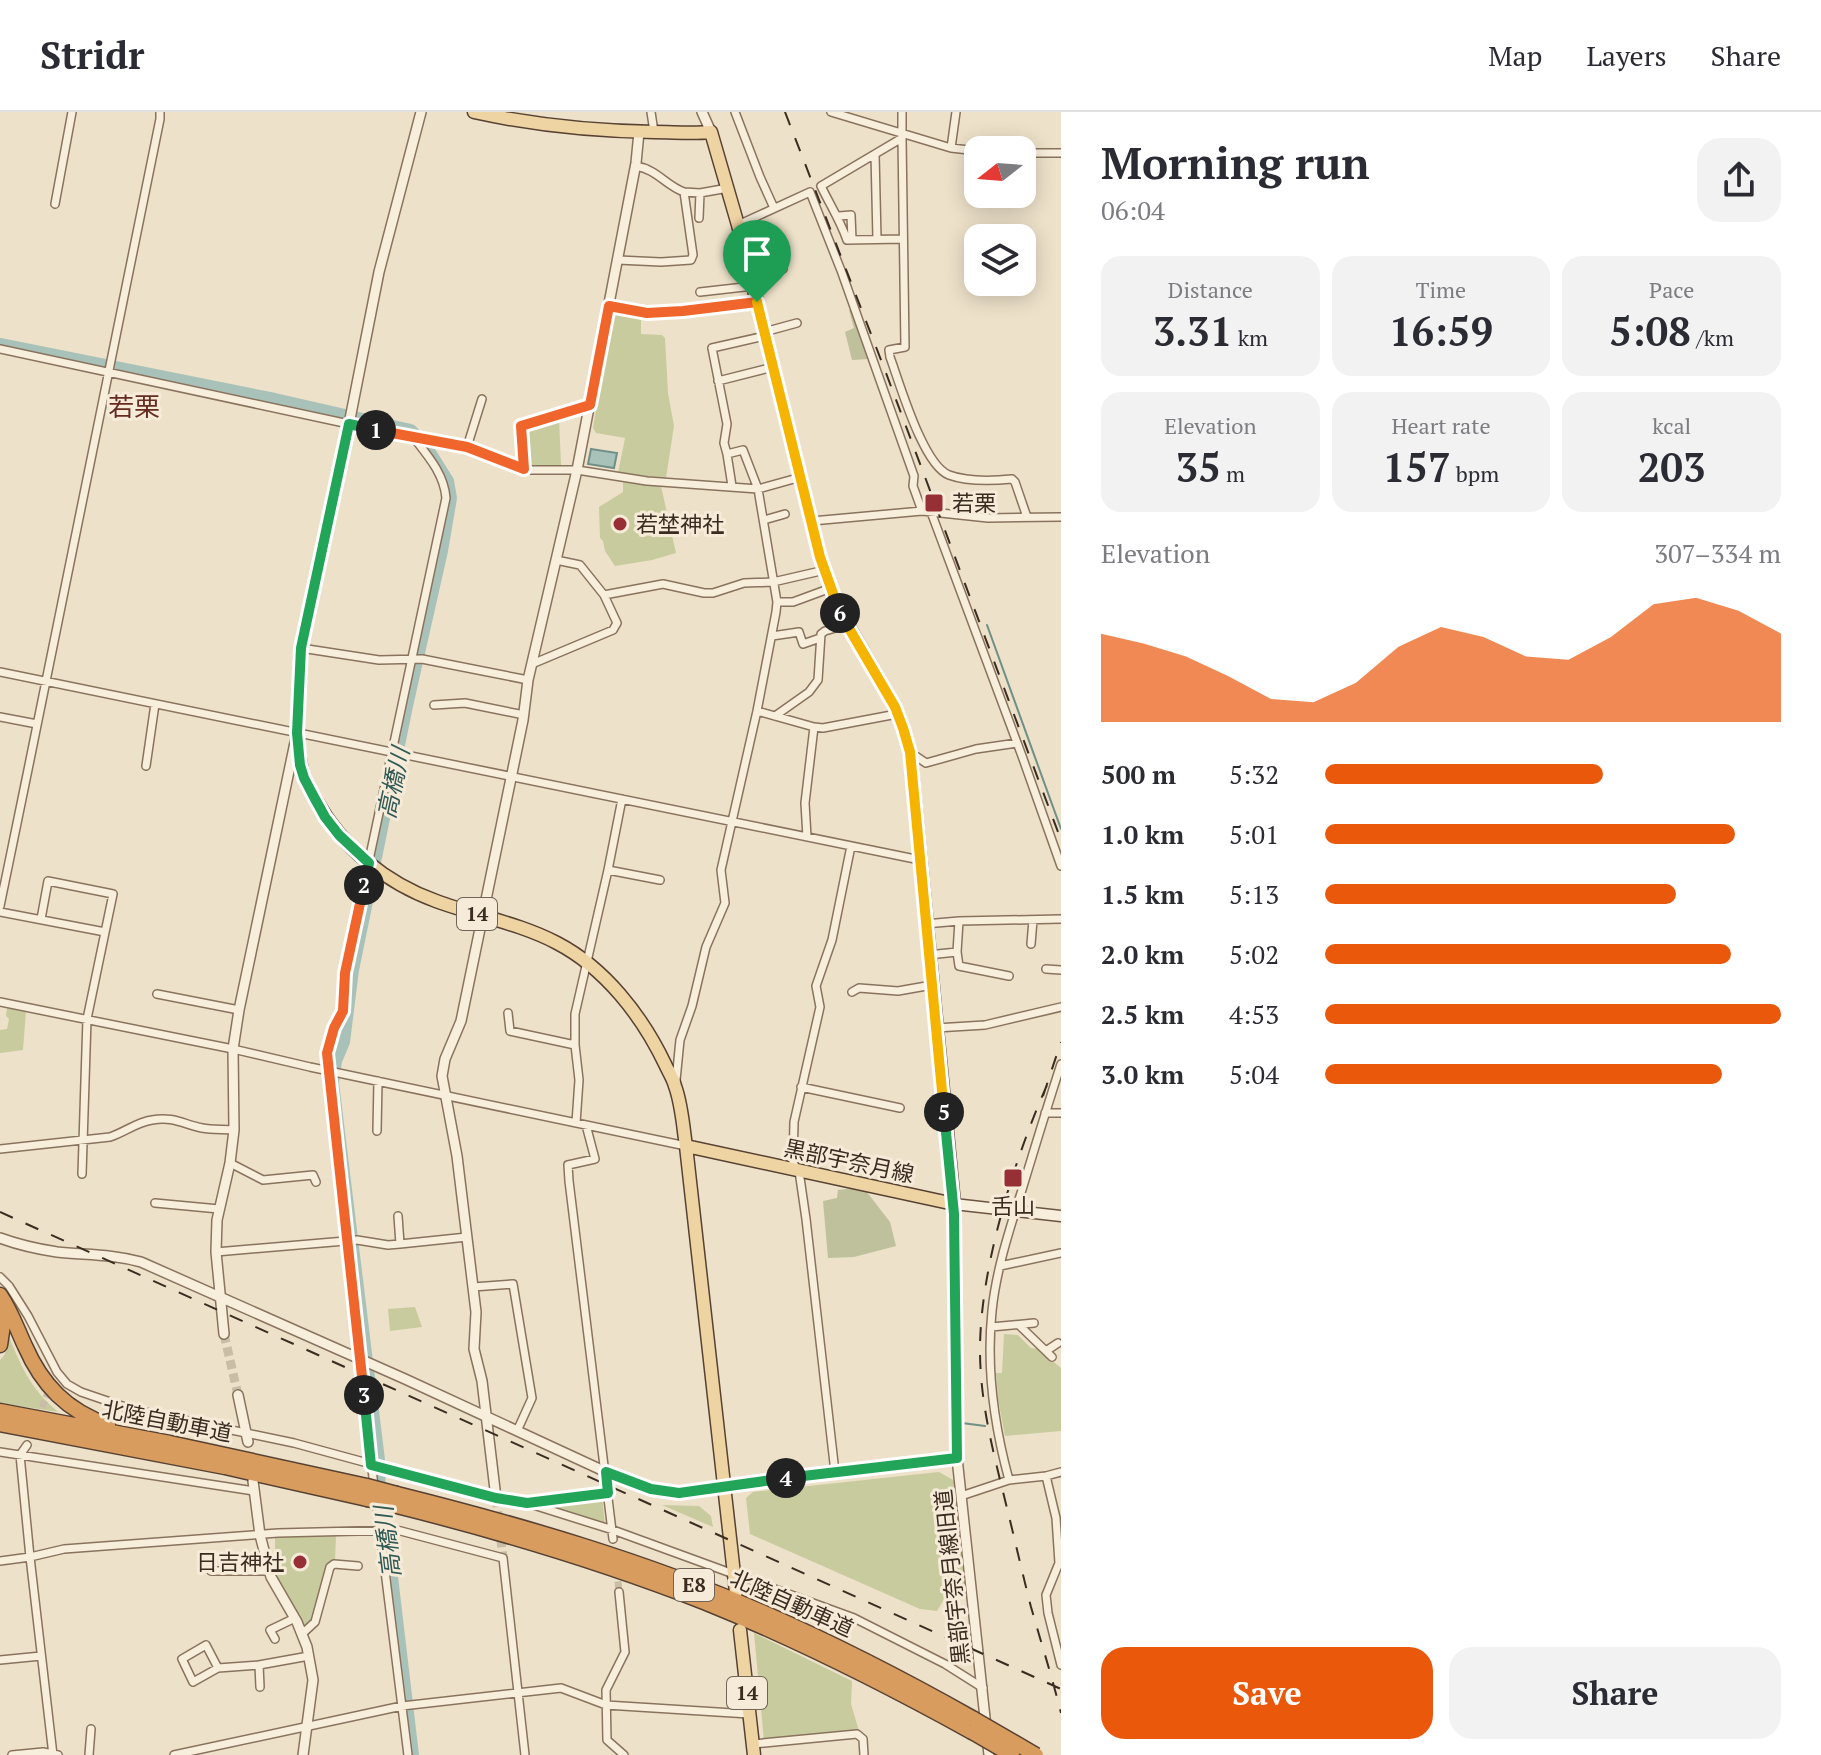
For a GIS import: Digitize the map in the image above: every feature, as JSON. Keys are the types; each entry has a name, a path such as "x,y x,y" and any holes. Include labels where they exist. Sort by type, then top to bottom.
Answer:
{"highway":[{"path":"0,1295 39,1374 54,1394 73,1409 117,1427 277,1465"},
{"path":"0,1315 3,1325 0,1345"},
{"name":"北陸自動車道","path":"0,1411 277,1465 602,1565 706,1603 807,1647 917,1702 1036,1755"},
{"name":"北陸自動車道","path":"0,1424 367,1492"},
{"path":"0,1434 169,1456"},
{"name":"北陸自動車道","path":"973,1725 1012,1755"}],"main road":[{"path":"474,112 639,132 711,132"},
{"name":"黒部宇奈月線","path":"686,1146 954,1204 910,756 897,714 846,625 825,570 738,225 711,132"},
{"name":"14","path":"297,733 304,778 325,817 369,863 409,890 530,931 559,944 587,963 614,988 655,1044 675,1086 686,1146 736,1592"},
{"path":"954,1204 1061,1216"},
{"name":"14","path":"740,1630 754,1750"}],"street":[{"path":"55,204 72,112"},
{"path":"105,932 0,909 4,869 37,724 160,112"},
{"path":"224,1334 216,1252 217,1220 234,1130 233,1049 239,1010 297,733 301,648 379,272 421,112"},
{"path":"651,112 654,132"},
{"path":"702,112 711,132"},
{"path":"735,112 774,208"},
{"path":"831,112 902,136 964,149"},
{"path":"902,112 905,347 889,350 890,357 922,443 940,469 948,475 982,481 1012,479 1027,517"},
{"path":"951,148 956,112"},
{"path":"496,1498 482,1381 474,1349 476,1312 457,1156 442,1076 445,1059 461,1021 512,777 528,680 577,470 618,260 639,132"},
{"path":"852,240 851,215 834,213 821,186 902,136"},
{"path":"1036,153 1061,153"},
{"path":"875,154 877,239"},
{"path":"635,166 650,169 674,189 684,192 700,193 728,188"},
{"path":"618,260 691,260 693,255 684,192"},
{"path":"738,225 810,192 914,476 913,486 1017,743 1061,866"},
{"path":"699,218 700,193"},
{"path":"839,216 847,240 903,239"},
{"path":"700,292 752,281 783,269"},
{"path":"609,306 647,313 757,302"},
{"path":"732,486 724,443 727,424 712,348 797,323"},
{"path":"0,349 467,447 524,469 577,470 647,481 758,489 801,477"},
{"path":"718,381 773,367"},
{"path":"467,447 482,399"},
{"path":"524,469 521,426 590,405"},
{"path":"408,1755 371,1465 328,1071 329,1041 343,1011 345,973 446,498 440,476 414,438"},
{"path":"675,1086 680,1040 692,1006 706,947 725,903 721,870 757,711 777,602 758,489 743,450 727,454"},
{"path":"812,521 926,512 988,518 1061,517"},
{"path":"764,520 785,514"},
{"path":"532,664 613,630 617,623 604,595 580,565 556,560"},
{"path":"604,595 663,584 713,593 744,583 773,582 825,570"},
{"path":"777,602 793,602 831,588"},
{"path":"775,716 809,692 818,680 821,634 846,625"},
{"path":"772,636 799,632 803,644 820,638"},
{"path":"301,648 379,660 422,659 528,680"},
{"path":"0,672 920,860"},
{"path":"434,705 465,703 524,715"},
{"path":"146,766 155,704"},
{"path":"757,711 823,728 897,714"},
{"path":"0,717 37,724"},
{"path":"807,837 805,803 814,727"},
{"path":"910,756 914,755 926,763 976,749 1017,743"},
{"path":"576,1123 579,1080 575,1014 622,799"},
{"path":"835,1472 799,1171 793,1163 794,1122 820,1007 816,986 832,940 851,846"},
{"path":"608,870 660,880"},
{"path":"41,919 48,881 113,894 87,1019 82,1174"},
{"path":"925,924 1061,919"},
{"path":"1031,944 1033,920"},
{"path":"959,921 959,966 1009,976"},
{"path":"928,955 957,952"},
{"path":"1046,969 1061,970"},
{"path":"852,992 859,988 898,991 932,985"},
{"path":"157,994 239,1010"},
{"path":"0,1002 686,1146"},
{"path":"936,1028 985,1025 1061,1007"},
{"path":"508,1013 510,1031 575,1045"},
{"path":"1009,1480 999,1445 993,1404 990,1366 992,1311 1015,1211 1061,1064"},
{"path":"377,1131 378,1081"},
{"path":"801,1087 900,1108"},
{"path":"1045,1113 1061,1113"},
{"path":"0,1149 110,1137 153,1119 172,1119 202,1128 234,1130"},
{"path":"586,1125 595,1159 568,1165 613,1534"},
{"path":"230,1163 263,1180 313,1175 316,1182"},
{"path":"155,1203 219,1209"},
{"name":"黒部宇奈月線旧道","path":"954,1204 957,1458 989,1755"},
{"path":"398,1216 400,1244"},
{"path":"216,1252 357,1240 388,1245 467,1237"},
{"path":"0,1238 25,1247 119,1256 141,1262 606,1472 651,1489 679,1493 957,1458"},
{"path":"1000,1266 1061,1253"},
{"path":"0,1277 28,1316 57,1372 67,1384 95,1398 496,1498 527,1503 734,1573 854,1618 945,1664 983,1688"},
{"path":"473,1287 513,1284 532,1398 517,1431"},
{"path":"991,1327 1034,1323"},
{"path":"1019,1325 1049,1354 1058,1343"},
{"path":"52,1383 57,1372"},
{"path":"238,1395 248,1437"},
{"path":"12,1755 43,1752 55,1755 41,1656 20,1455 27,1445"},
{"path":"0,1452 254,1486 260,1535 271,1577 295,1618 309,1656 313,1680 303,1755"},
{"path":"961,1496 1009,1480 1061,1472"},
{"path":"1046,1476 1060,1549 1059,1563 1046,1595 1061,1665"},
{"path":"527,1503 608,1493"},
{"path":"0,1561 64,1549 381,1530 397,1530 503,1558 525,1755"},
{"path":"302,1634 315,1622 330,1567 334,1564 358,1566"},
{"path":"211,1571 270,1571"},
{"path":"619,1592 625,1652 606,1690 607,1740 624,1755"},
{"path":"275,1639 270,1630 295,1618"},
{"path":"218,1668 206,1645 182,1659 193,1682 218,1668 309,1656"},
{"path":"0,1660 41,1656"},
{"path":"259,1665 260,1687"},
{"path":"174,1755 402,1706 561,1688 606,1705 749,1714"},
{"path":"89,1755 91,1729"},
{"path":"754,1750 857,1734 863,1739 864,1755"}],"green space":[{"path":"851,309 869,359 852,360 845,332 854,328"},
{"path":"612,312 641,317 641,334 662,335 665,338 668,393 674,426 666,478 618,473 625,438 596,433 593,428"},
{"path":"559,418 561,465 527,465 524,428"},
{"path":"623,482 661,486 676,553 615,566 600,538 599,507 623,492"},
{"path":"7,1007 26,1011 23,1050 0,1053 0,1030 7,1029 9,1019 6,1016"},
{"path":"863,1187 890,1222 896,1246 854,1257 828,1258 823,1201 837,1198 838,1190"},
{"path":"415,1307 422,1327 390,1331 388,1309"},
{"path":"7,1332 27,1375 58,1412 0,1403 0,1360 5,1354"},
{"path":"1004,1334 1018,1335 1061,1368 1061,1431 1005,1436 996,1373 1002,1373"},
{"path":"939,1472 955,1481 966,1589 949,1591 937,1611 920,1609 750,1534 746,1498 753,1492"},
{"path":"602,1497 605,1524 544,1506"},
{"path":"662,1505 699,1506 711,1516 713,1527"},
{"path":"336,1536 335,1561 320,1622 307,1633 275,1575 275,1537"},
{"path":"754,1633 852,1681 851,1704 859,1731 764,1741"}],"water":[{"path":"591,449 617,453 614,468 588,464"}],"waterway":[{"name":"高橋川","path":"0,344 275,399 411,430 426,446 448,481 451,498 442,551 407,706 353,970 344,1042 336,1061 333,1083 379,1460 380,1505 388,1543 413,1755"},
{"path":"987,625 1061,829"},
{"path":"962,1423 985,1426"}],"tunnel":[{"path":"224,1334 238,1395"},
{"path":"38,1417 50,1388"},
{"path":"496,1498 503,1558"},
{"path":"617,1571 619,1592"}],"railway":[{"path":"785,112 1061,840"},
{"path":"1043,1096 1061,1042"},
{"path":"1047,1085 1011,1180 992,1250 980,1350 982,1388 992,1445 1031,1607 1061,1713"},
{"path":"0,1212 1061,1689"}],"place":[{"name":"若栗","path":"934,503"},
{"name":"若埜神社","path":"620,524"},
{"name":"舌山","path":"1013,1178"},
{"name":"日吉神社","path":"300,1562"}],"district":[{"name":"若栗","path":"134,407"}],"route":[{"path":"757,302 820,557 839,610 895,707 910,752 954,1204 957,1458 679,1493 651,1489 606,1472 608,1493 527,1503 496,1498 371,1465 327,1053 329,1041 343,1011 345,973 369,863 325,817 304,778 297,733 301,648 349,424 467,447 524,469 521,426 590,405 609,306 647,313 757,302"}]}
